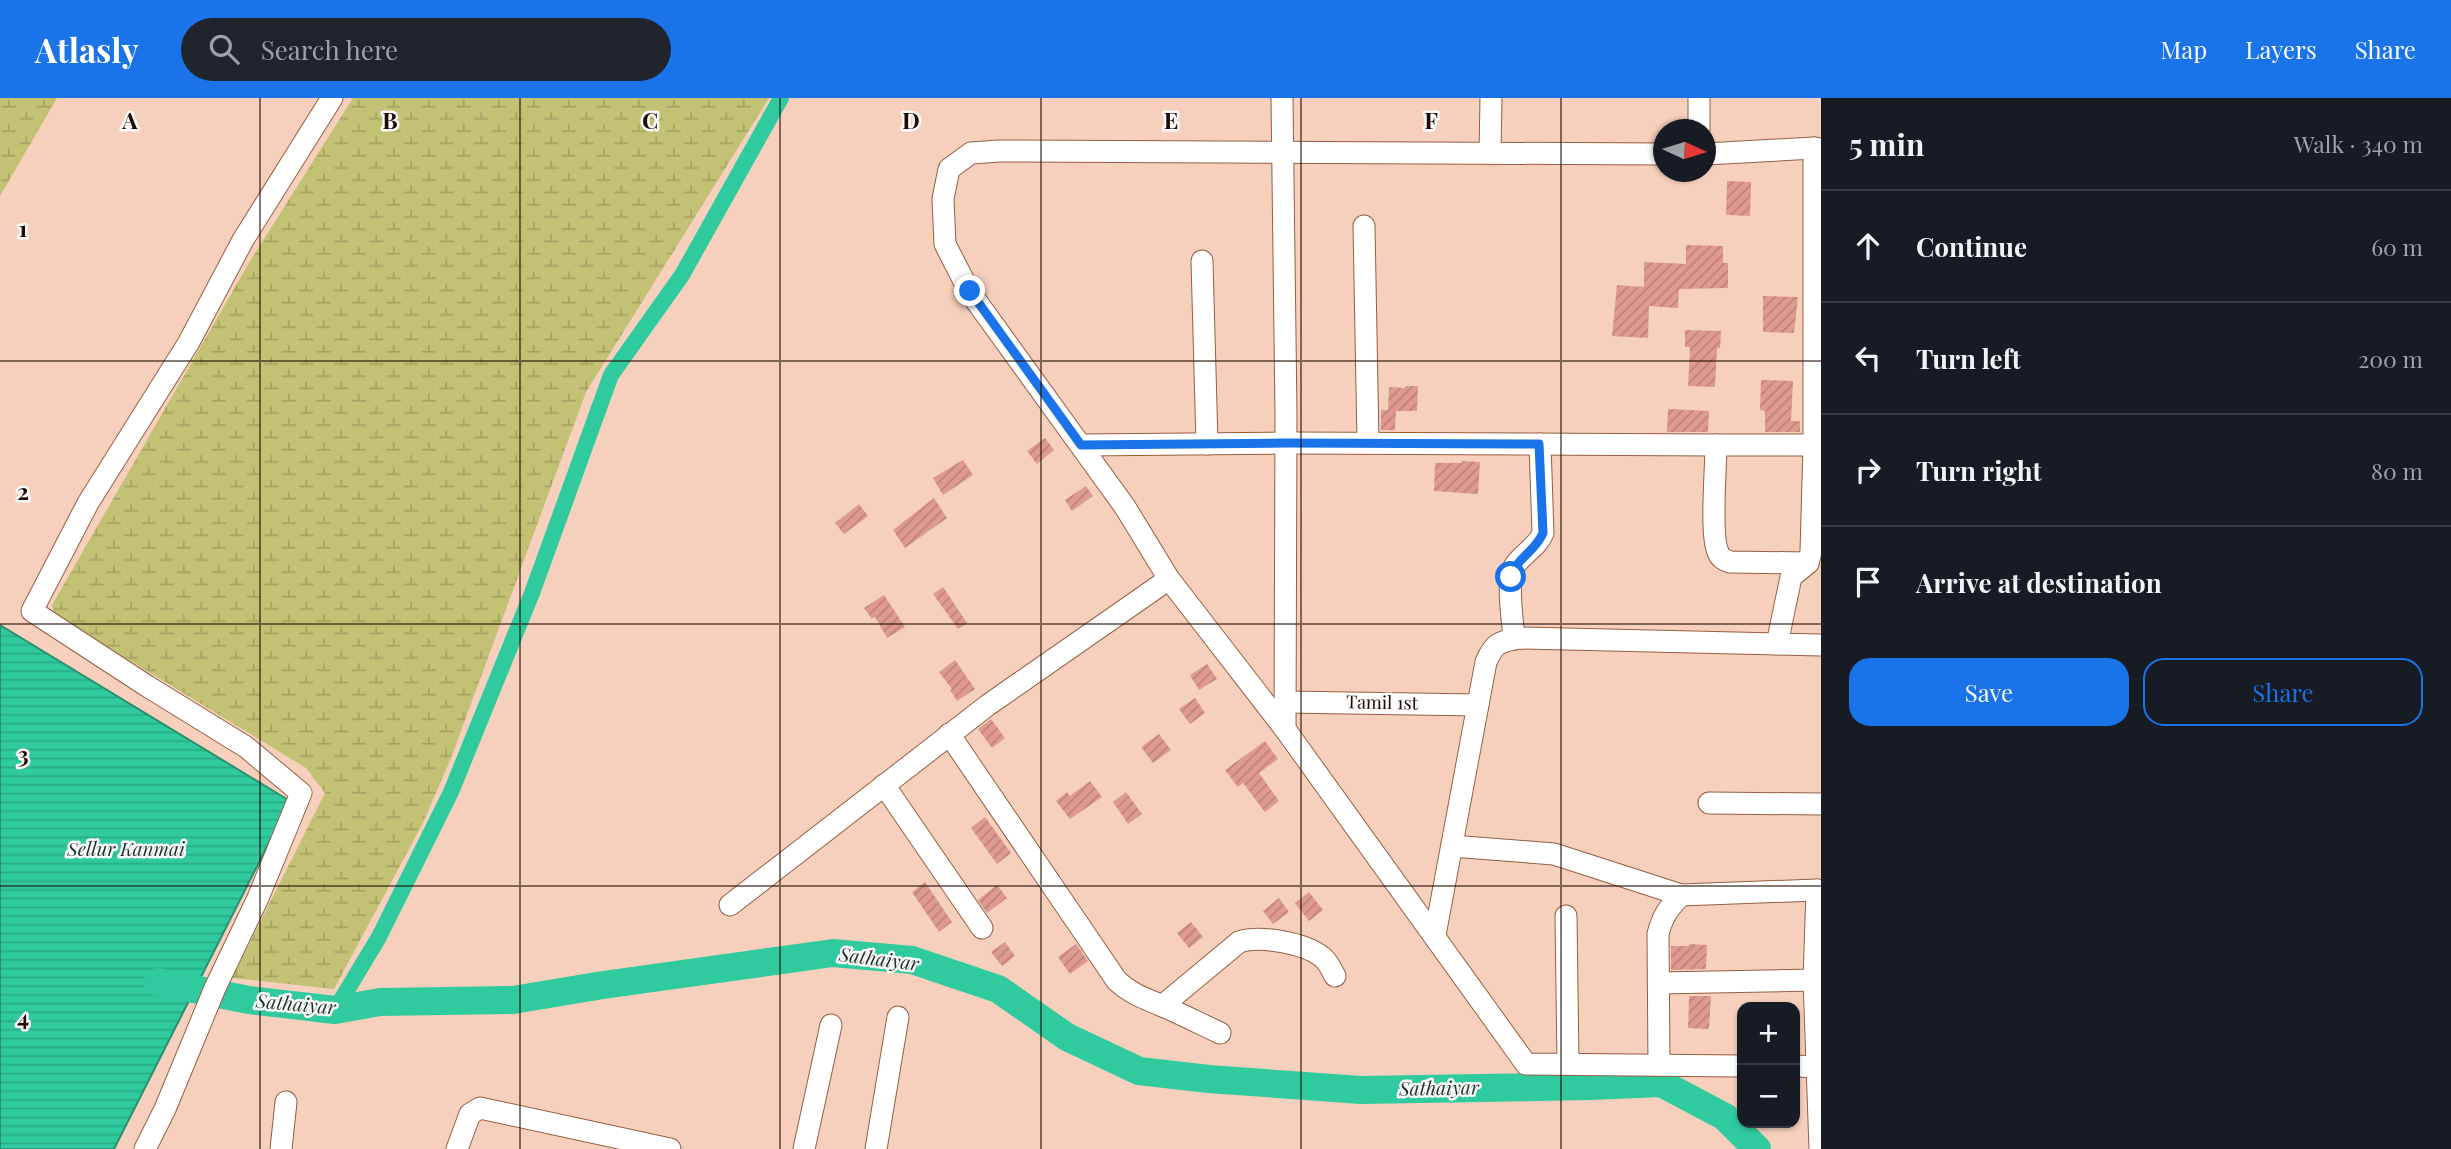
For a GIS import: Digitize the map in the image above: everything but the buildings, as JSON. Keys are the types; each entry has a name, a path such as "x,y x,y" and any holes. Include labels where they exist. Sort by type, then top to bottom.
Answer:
{"street":[{"path":"145,1149 165,1109 212,994 258,898 301,793 246,747 32,611 88,503 189,342 243,240 332,98"},
{"path":"1282,98 1286,443 1285,729"},
{"path":"1490,153 1492,98"},
{"path":"1699,98 1699,119"},
{"path":"1716,153 1818,148 1817,445 1813,534 1808,563 1791,577 1777,644"},
{"path":"1653,154 971,153 949,169 943,199 945,244 970,291 1125,507 1169,579 1285,729 1526,1064 1737,1066"},
{"path":"1364,226 1368,443"},
{"path":"1202,261 1208,444"},
{"path":"1514,639 1511,577 1515,565 1539,542 1543,533 1539,444"},
{"path":"1081,445 1817,445"},
{"path":"1716,445 1715,537 1718,554 1730,562 1808,563"},
{"path":"730,905 949,734 1058,654 1169,579"},
{"path":"1435,935 1486,662 1492,649 1501,641 1514,639 1821,645"},
{"name":"Tamil 1st","path":"1285,702 1478,705"},
{"path":"949,734 1117,981 1129,992 1220,1033"},
{"path":"884,785 982,928"},
{"path":"1709,803 1821,804"},
{"path":"1452,846 1554,854 1681,895 1819,890 1814,980 1820,1149"},
{"path":"1659,1065 1658,934 1662,916 1681,895"},
{"path":"1566,915 1568,1064"},
{"path":"1163,1006 1239,942 1250,939 1262,938 1315,952 1325,959 1335,976"},
{"path":"1659,982 1814,980"},
{"path":"876,1149 898,1017"},
{"path":"804,1149 831,1025"},
{"path":"1800,1066 1817,1067"},
{"path":"281,1149 286,1102"},
{"path":"457,1149 470,1114 480,1108 631,1145 670,1149"}],"green space":[{"path":"0,98 57,98 0,196"},
{"path":"353,98 769,98 586,392 451,758 423,823 334,989 232,978 325,793 306,768 54,614 52,605 250,261"}],"water":[{"name":"Sellur Kanmai","path":"0,625 290,801 114,1149 0,1149"}],"waterway":[{"path":"335,1010 379,937 451,792 532,593 611,375 682,275 781,98"},
{"name":"Sathaiyar","path":"158,982 249,1000 335,1010 380,1002 513,1000 833,953 912,960 998,989 1067,1037 1139,1071 1361,1090 1661,1083 1725,1117 1757,1149"}],"route":[{"path":"970,291 1081,445 1539,444 1543,533 1539,542 1515,565 1511,577"}]}
